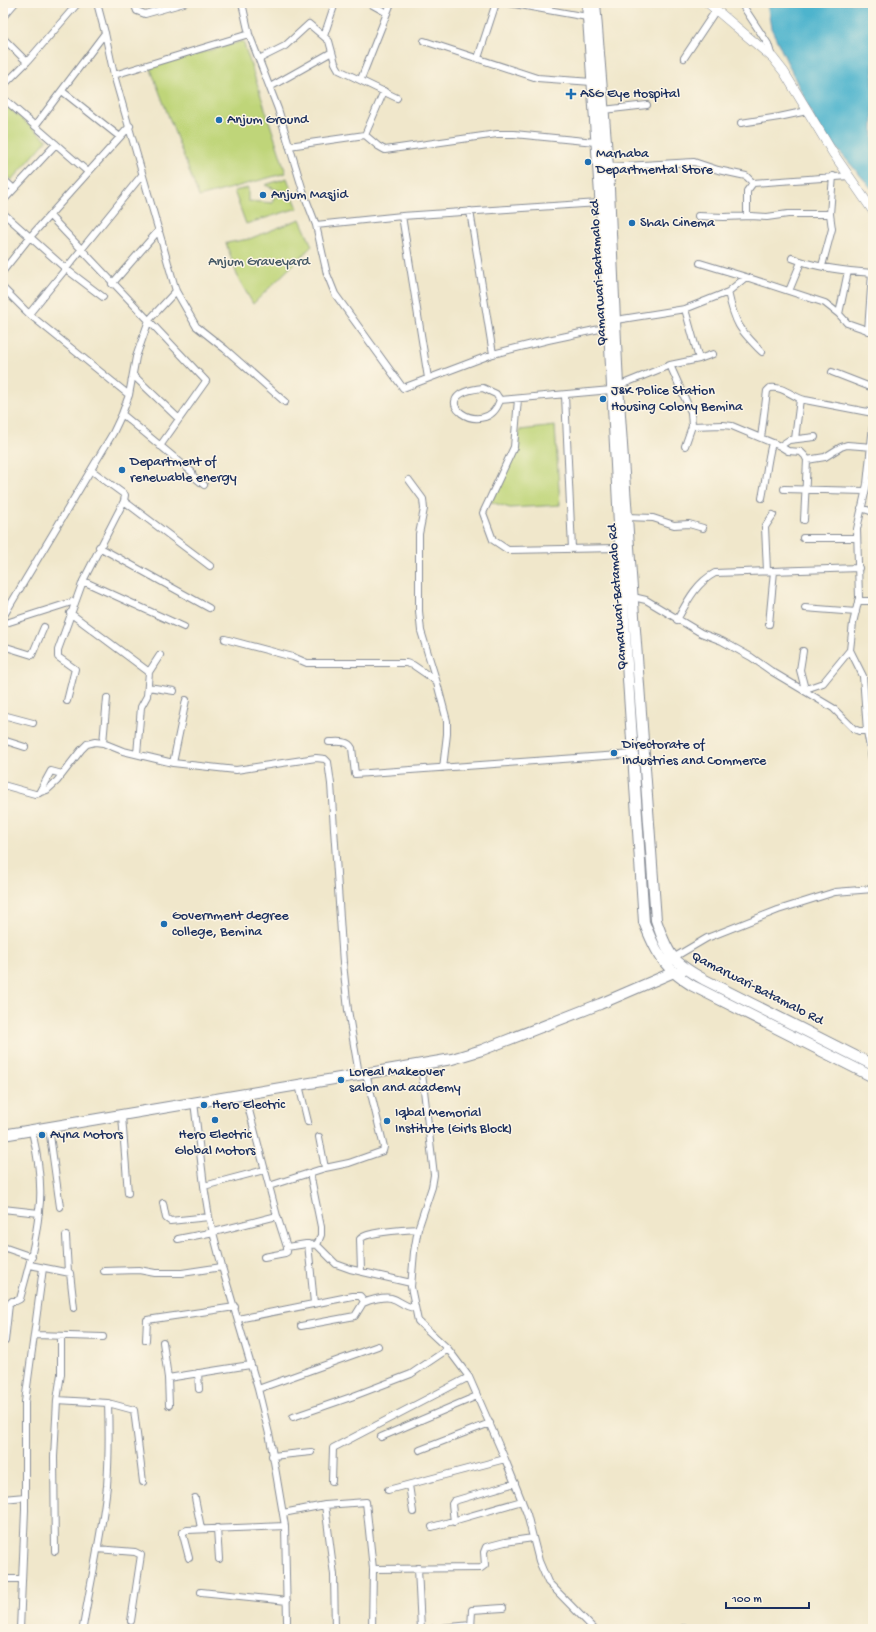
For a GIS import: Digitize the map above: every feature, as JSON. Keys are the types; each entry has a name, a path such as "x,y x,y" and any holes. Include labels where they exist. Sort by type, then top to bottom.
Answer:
{"main road":[{"path":"587,3 599,203 612,324"},
{"name":"Qamarwari-Batamalo Rd","path":"595,3 608,167 620,548 644,922 663,959 674,972 693,986 873,1077"},
{"name":"Qamarwari-Batamalo Rd","path":"615,388 627,517 656,920 666,947 673,958 680,965 705,980 873,1065"},
{"path":"633,754 644,758"},
{"path":"3,1136 194,1102 245,1095 452,1059 482,1050 600,1004 674,972 705,980"},
{"path":"793,1036 798,1026"}],"street":[{"path":"3,17 15,3"},
{"path":"3,86 27,62 78,3"},
{"path":"96,3 114,74 130,126 142,176 176,291 196,326 225,349 285,402"},
{"path":"134,3 137,11 145,14 184,3"},
{"path":"242,3 249,34 270,87 304,194 316,224 327,274 335,294 403,388 493,354 612,324 685,309 728,292 746,277"},
{"path":"324,36 335,3"},
{"path":"369,3 387,13"},
{"path":"361,79 391,3"},
{"path":"478,58 496,3"},
{"path":"509,3 587,17"},
{"path":"708,3 773,58 784,72 807,111 873,211"},
{"path":"741,3 768,44 773,58"},
{"path":"684,58 716,10"},
{"path":"259,60 285,46 308,23 329,41 335,63 339,70 361,79 397,98"},
{"path":"35,126 105,34"},
{"path":"114,74 249,34"},
{"path":"3,38 27,62"},
{"path":"424,41 537,78 592,82"},
{"path":"270,87 332,52"},
{"path":"62,91 120,137"},
{"path":"365,136 384,91"},
{"path":"3,98 88,172"},
{"path":"604,110 647,105"},
{"path":"741,123 807,111"},
{"path":"3,271 30,236 50,216 130,126"},
{"path":"289,146 365,136 385,150 497,134 514,134 595,142"},
{"path":"3,201 56,144"},
{"path":"608,167 694,162 718,170 746,176 753,183"},
{"path":"29,314 142,176"},
{"path":"822,266 832,232 830,214 833,176"},
{"path":"747,216 747,191 753,183 849,176"},
{"path":"3,179 14,189"},
{"path":"316,224 402,216 599,203"},
{"path":"470,211 493,354"},
{"path":"3,213 102,297"},
{"path":"698,216 724,218 747,216 767,218 788,214 830,214"},
{"path":"50,216 112,284 149,320 206,381 160,446"},
{"path":"402,216 428,378"},
{"path":"112,284 159,230"},
{"path":"700,263 825,303 840,314 847,323 871,332 872,273 848,271 801,262 792,258"},
{"path":"789,291 801,262"},
{"path":"840,314 848,271"},
{"path":"3,288 29,314 129,395"},
{"path":"3,617 91,470 122,414 129,395 136,357 149,320 176,291"},
{"path":"728,292 738,327 762,352"},
{"path":"685,309 699,359"},
{"path":"500,400 565,395 615,388 670,365 699,359 713,354"},
{"path":"670,365 691,412 692,426 685,446"},
{"path":"832,372 873,388"},
{"path":"133,375 179,419"},
{"path":"761,438 768,390 773,387 783,389 800,399 873,413"},
{"path":"483,388 490,390 496,394 500,400 495,410 483,418 466,416 458,412 455,407 455,401 458,396 469,389 483,388"},
{"path":"565,395 572,549"},
{"path":"518,399 514,447 483,512 493,540 508,550 620,548"},
{"path":"795,439 800,399"},
{"path":"122,414 192,472 193,476 204,484"},
{"path":"804,690 823,683 850,650 858,602 857,538 861,508 868,487 873,425"},
{"path":"692,426 732,426 780,446 788,451 801,452 807,460 804,520"},
{"path":"780,446 786,441 815,437"},
{"path":"762,498 766,476 766,464 772,443"},
{"path":"807,460 825,457 847,445 872,447"},
{"path":"67,701 75,669 58,657 57,654 70,613 83,581 99,547 124,501 125,495 91,470"},
{"path":"409,480 423,499 423,512 419,534 420,611 422,632 447,721 448,734 443,768"},
{"path":"784,489 868,487"},
{"path":"124,501 210,566"},
{"path":"861,508 873,512"},
{"path":"767,571 765,527 773,514"},
{"path":"627,517 653,518 674,525 689,524 703,528"},
{"path":"803,538 857,538"},
{"path":"99,547 209,608"},
{"path":"677,620 691,595 706,578 715,573 858,568"},
{"path":"769,624 774,571"},
{"path":"83,581 184,627"},
{"path":"633,597 646,600 677,620 701,633 722,641 745,654 833,708 854,729 859,731 867,731"},
{"path":"3,624 75,601"},
{"path":"858,602 873,601"},
{"path":"805,608 856,612"},
{"path":"70,613 149,672"},
{"path":"3,646 32,656 44,627"},
{"path":"225,639 293,657 307,663 414,665 437,683"},
{"path":"850,650 863,676 867,731 873,765"},
{"path":"803,651 800,670 804,690"},
{"path":"137,754 141,707 147,696 149,672 160,655"},
{"path":"148,687 174,691"},
{"path":"103,743 107,698"},
{"path":"173,763 186,700"},
{"path":"3,715 33,723"},
{"path":"3,740 25,747"},
{"path":"3,785 30,793 39,793 50,788 81,750 88,744 95,742 103,743 122,751 173,763 236,770 316,758 325,759 328,762 331,784 343,963 348,1010 363,1074 384,1150 379,1154 325,1168 269,1186"},
{"path":"329,742 346,742 350,744 352,748 355,774 633,754"},
{"path":"39,793 50,772 54,771 62,774"},
{"path":"673,958 707,938 778,910 835,892 873,889"},
{"path":"421,1065 434,1175 432,1187 418,1229 411,1283 414,1308 418,1321 448,1349 469,1377 490,1423 522,1501 538,1561 548,1582 594,1629"},
{"path":"299,1085 308,1122"},
{"path":"245,1095 276,1216 287,1247 287,1252 285,1253 264,1256"},
{"path":"194,1102 209,1218 258,1389 270,1438 285,1526 287,1621"},
{"path":"122,1116 128,1193"},
{"path":"49,1128 60,1207"},
{"path":"5,1341 9,1302 20,1299 32,1257 39,1213 38,1156 32,1131"},
{"path":"319,1137 325,1168"},
{"path":"204,1186 264,1170"},
{"path":"310,1173 321,1227 321,1234 317,1245"},
{"path":"163,1203 166,1218 170,1221 209,1218"},
{"path":"3,1208 39,1213"},
{"path":"178,1239 214,1232 276,1216"},
{"path":"361,1271 360,1239 362,1237 370,1234 418,1229"},
{"path":"66,1236 68,1272"},
{"path":"287,1247 308,1244 317,1245 336,1264 411,1283"},
{"path":"308,1244 314,1303"},
{"path":"3,1247 32,1257"},
{"path":"30,1264 43,1268 68,1272 72,1276 74,1308"},
{"path":"104,1271 139,1270 155,1273 182,1273 222,1267"},
{"path":"20,1629 25,1497 25,1402 43,1268"},
{"path":"238,1319 353,1296 360,1296 365,1302"},
{"path":"301,1326 355,1316 363,1302 390,1297 405,1306 414,1308"},
{"path":"146,1340 147,1320 235,1307"},
{"path":"35,1336 103,1337"},
{"path":"55,1551 54,1457 57,1400 61,1374 60,1337"},
{"path":"163,1342 168,1378 169,1405"},
{"path":"258,1389 378,1346"},
{"path":"292,1417 351,1397 411,1374 448,1349"},
{"path":"168,1378 250,1365"},
{"path":"198,1373 199,1389"},
{"path":"332,1481 333,1448 469,1377"},
{"path":"381,1437 477,1396"},
{"path":"57,1400 108,1403 134,1410 136,1412 143,1482"},
{"path":"84,1629 83,1627 107,1487 109,1444 108,1403"},
{"path":"420,1450 490,1423"},
{"path":"272,1456 311,1452"},
{"path":"388,1490 505,1459"},
{"path":"454,1522 452,1504 454,1501 515,1483"},
{"path":"409,1485 413,1512"},
{"path":"3,1499 25,1497"},
{"path":"195,1498 200,1528"},
{"path":"432,1527 454,1522 522,1501"},
{"path":"283,1513 325,1506 366,1502 373,1569 372,1629"},
{"path":"325,1506 334,1575 335,1629"},
{"path":"189,1558 183,1532 187,1530 200,1528 285,1526"},
{"path":"217,1528 219,1559"},
{"path":"373,1569 481,1568 485,1564 484,1552 486,1546 533,1538"},
{"path":"97,1549 135,1552 141,1555 131,1621"},
{"path":"418,1568 422,1629"},
{"path":"3,1579 22,1580"},
{"path":"201,1592 287,1601"},
{"path":"430,1629 471,1627 471,1614 474,1609 503,1608"},
{"path":"684,1629 698,1629"}],"green space":[{"name":"Anjum Ground","path":"243,41 286,173 199,197 150,67"},
{"path":"3,103 47,140 12,180 3,172"},
{"path":"287,178 292,192 277,190 265,185"},
{"path":"248,188 248,201 273,203 273,198 278,196 286,197 294,199 298,208 246,224 234,191"},
{"name":"Anjum Graveyard","path":"300,219 312,246 253,304 238,278 226,243 249,239"},
{"path":"555,426 560,505 510,508 491,502 517,449 520,430"}],"water":[{"path":"767,3 873,3 873,190 818,127 771,28"}],"place":[{"name":"ASG Eye Hospital","path":"571,94"},
{"name":"Anjum Ground","path":"219,120"},
{"name":"Marhaba Departmental Store","path":"588,162"},
{"name":"Anjum Masjid","path":"263,195"},
{"name":"Shah Cinema","path":"632,223"},
{"name":"J&K Police Station Housing Colony Bemina","path":"603,399"},
{"name":"Department of renewable energy","path":"122,470"},
{"name":"Directorate of Industries and Commerce","path":"614,753"},
{"name":"Government degree college, Bemina","path":"164,924"},
{"name":"Loreal Makeover salon and academy","path":"341,1080"},
{"name":"Hero Electric","path":"204,1105"},
{"name":"Hero Electric Global Motors","path":"215,1120"},
{"name":"Iqbal Memorial Institute (Girls Block)","path":"387,1121"},
{"name":"Ayna Motors","path":"42,1135"}]}
